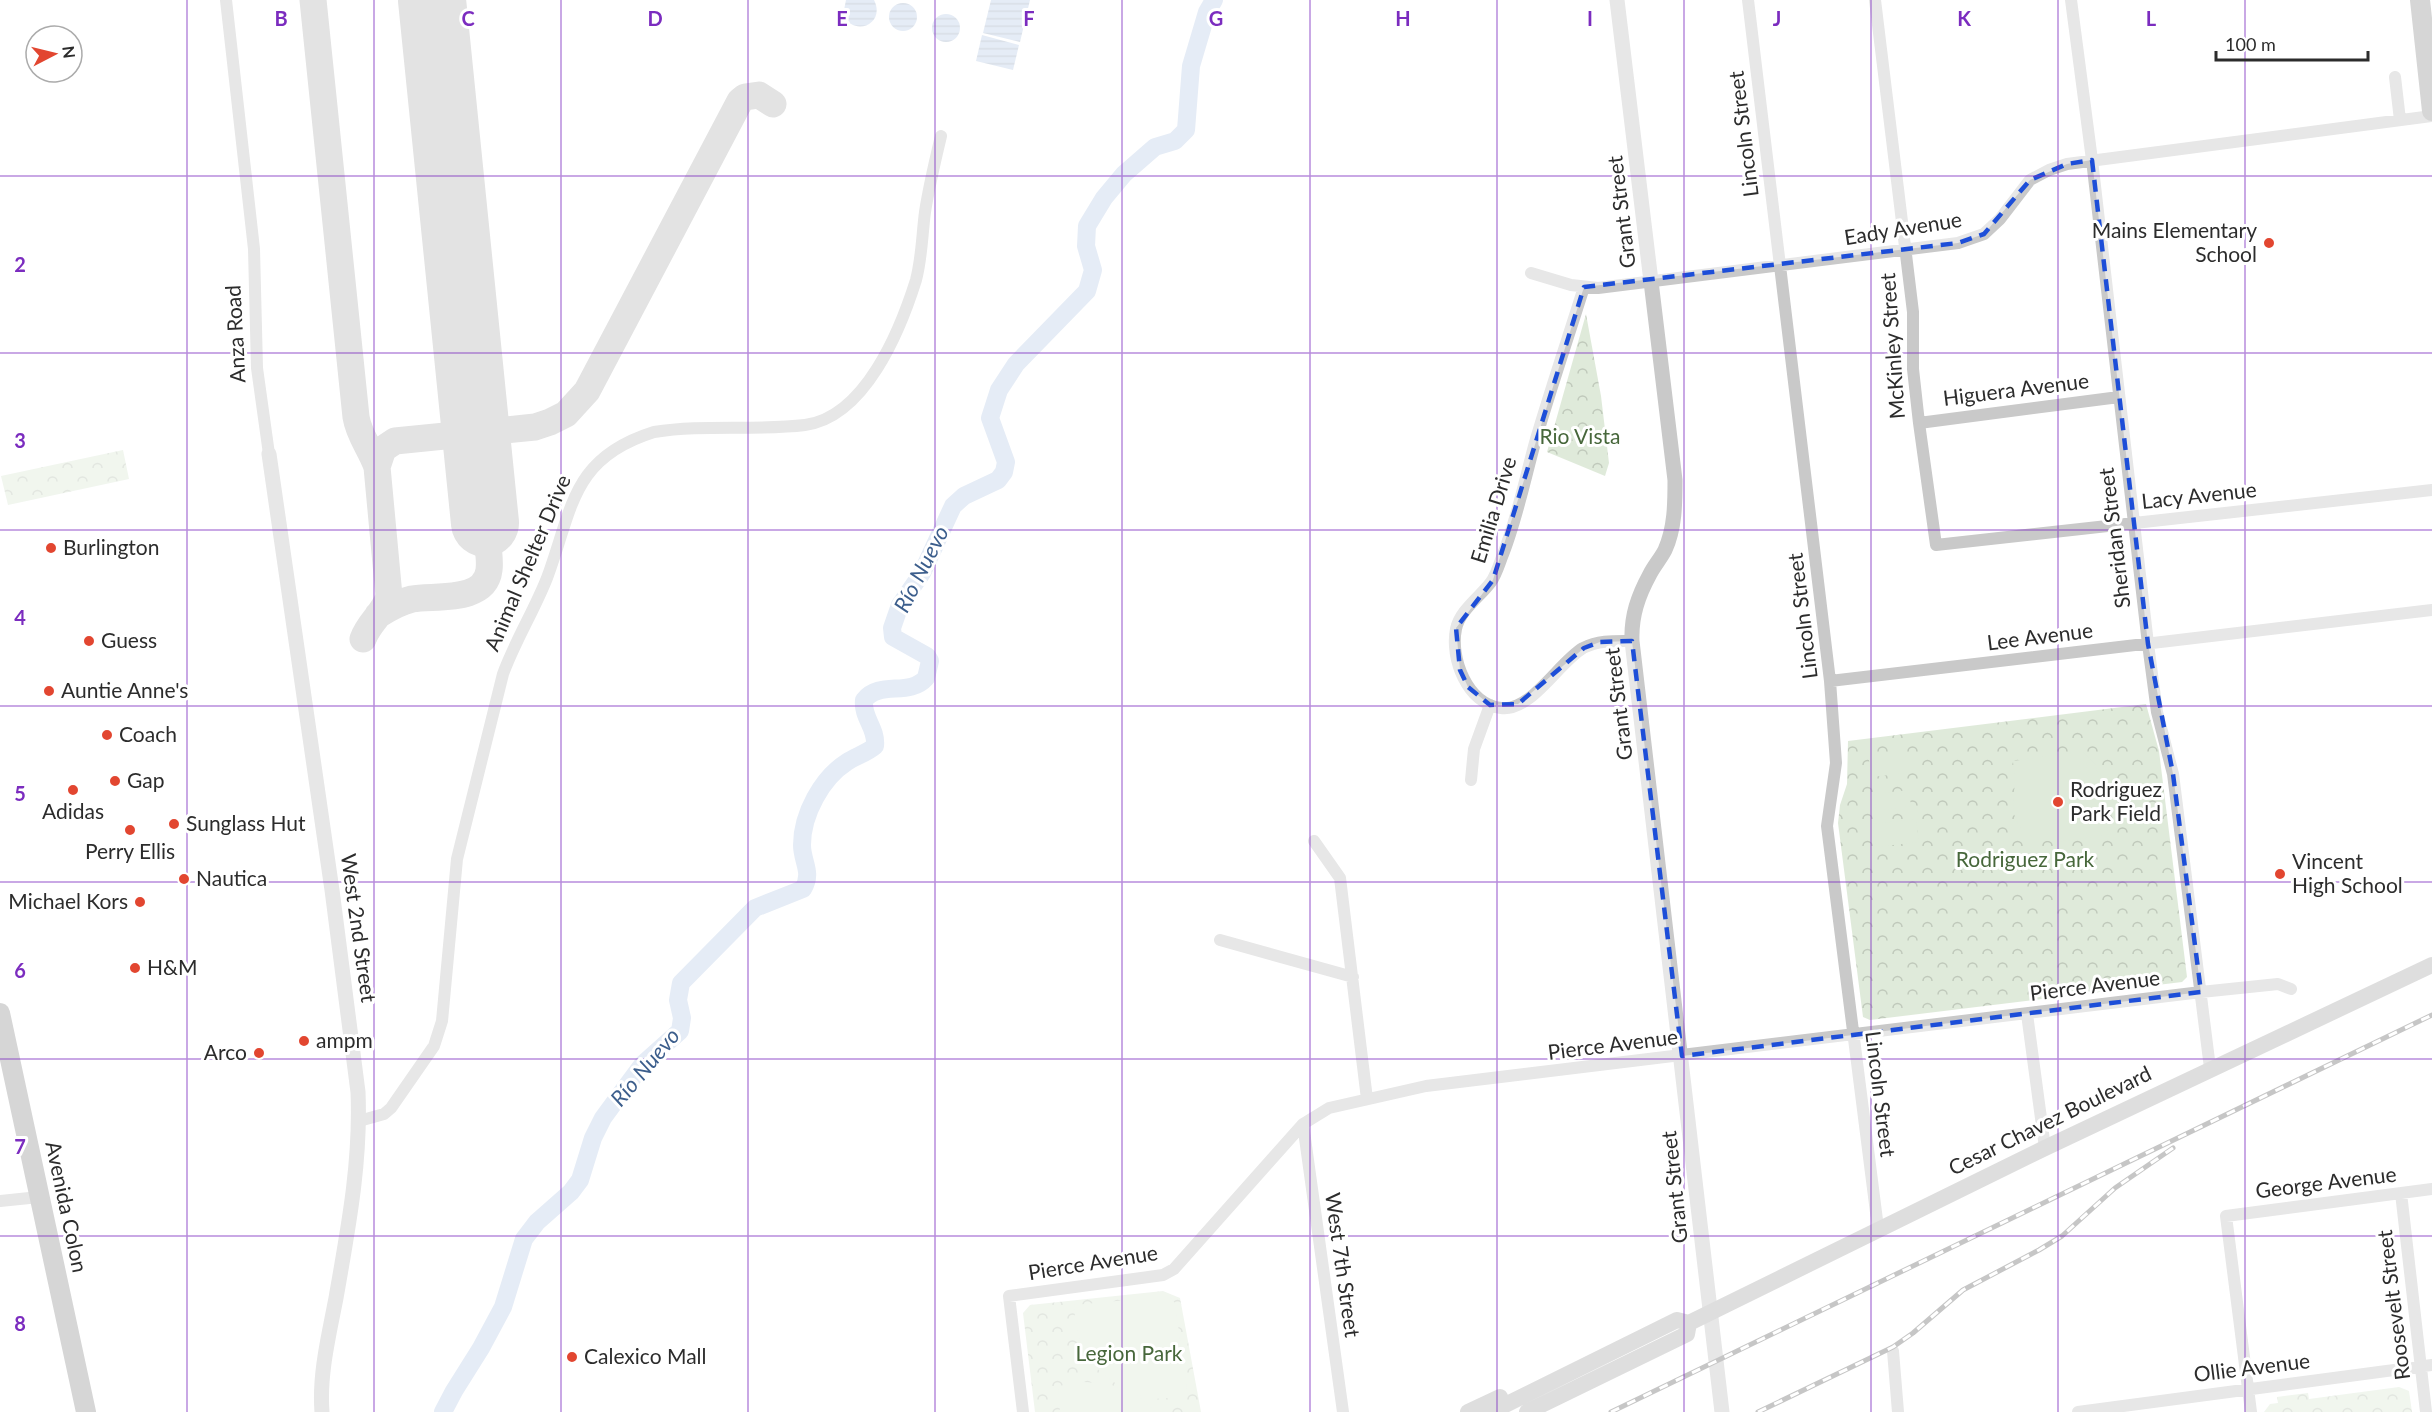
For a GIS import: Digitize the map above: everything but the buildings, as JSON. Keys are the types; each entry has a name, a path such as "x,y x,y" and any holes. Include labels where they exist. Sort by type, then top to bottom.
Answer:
{"main road":[{"path":"2420,0 2432,114"},
{"name":"Cesar Chavez Boulevard","path":"1491,1412 1677,1320 1689,1323 1878,1228 2210,1068 2432,965"},
{"name":"Avenida Colon","path":"0,1013 33,1198 86,1412"},
{"path":"0,1060 33,1198 74,1412"},
{"name":"Cesar Chavez Boulevard","path":"1527,1412 1687,1334 1689,1323"},
{"path":"1468,1412 1585,1356 1603,1357"}],"street":[{"name":"Anza Road","path":"226,0 254,249 257,368 299,664"},
{"name":"Grant Street","path":"1617,0 1676,480 1674,517 1665,549 1650,573 1636,604 1631,623 1632,641 1722,1412"},
{"name":"Lincoln Street","path":"1748,0 1830,681 1836,763 1827,826 1878,1228"},
{"name":"McKinley Street","path":"1875,0 1913,312 1913,369 1935,545"},
{"name":"Sheridan Street","path":"2071,0 2092,160 2148,644 2157,711 2173,774 2210,1068"},
{"path":"2395,77 2400,120"},
{"name":"Eady Avenue","path":"1531,273 1584,287 1651,282 1958,243 1984,234 2000,219 2030,180 2067,164 2432,114"},
{"name":"Animal Shelter Drive","path":"359,1121 384,1114 391,1108 438,1037 442,1021 457,859 502,674 547,579 572,502 582,480 595,464 612,451 630,439 654,432 806,425 831,417 846,407 862,390 894,338 916,279 930,187 941,136"},
{"name":"Emilia Drive","path":"1490,705 1479,699 1468,687 1460,670 1456,628 1463,614 1493,580 1503,554 1584,287"},
{"name":"Higuera Avenue","path":"1919,423 2119,397"},
{"name":"Lacy Avenue","path":"1935,545 2432,490"},
{"name":"Lee Avenue","path":"1830,681 2432,610"},
{"path":"1471,780 1474,749 1490,705 1501,708 1518,704 1536,692 1570,657 1584,648 1600,642 1632,641"},
{"name":"West 2nd Street","path":"299,664 353,1049 359,1121 353,1199 322,1374 322,1412"},
{"path":"1314,841 1340,878 1367,1099"},
{"path":"1221,940 1353,977"},
{"name":"Pierce Avenue","path":"1023,1412 1009,1296 1163,1275 1174,1269 1303,1124 1329,1108 1426,1086 2201,992 2278,984 2291,989"},
{"path":"2027,1014 2045,1148"},
{"name":"West 7th Street","path":"1303,1124 1343,1412"},
{"name":"George Avenue","path":"2248,1388 2226,1216 2432,1189"},
{"name":"Roosevelt Street","path":"2401,1193 2426,1366 2426,1412"},
{"path":"0,1201 33,1198"},
{"path":"1893,1351 1898,1412"},
{"name":"Ollie Avenue","path":"2078,1412 2426,1366"},
{"path":"2248,1388 2251,1412"}],"highlighted area":[{"path":"2092,160 2148,644 2173,774 2201,992 1682,1056 1632,641 1600,642 1584,648 1518,704 1490,705 1468,687 1460,670 1456,628 1493,580 1584,287 1958,243 1984,234 2030,180 2067,164"}],"green space":[{"name":"Rio Vista","path":"1586,314 1601,396 1609,463 1605,476 1547,452"},
{"path":"123,450 129,479 8,505 1,476"},
{"name":"Rodriguez Park","path":"2146,704 2159,751 2187,977 2182,982 1870,1020 1863,1017 1838,823 1840,805 1847,784 1848,741"},
{"name":"Rodriguez Park Field","path":"2082,751 2096,765 2108,834 2056,841 2031,836 2022,829 2015,817 2013,761"},
{"path":"1905,756 1907,773 1871,777 1869,760"},
{"path":"1909,790 1911,806 1876,811 1874,794"},
{"path":"1916,819 1919,842 1876,847 1873,824"},
{"name":"Legion Park","path":"1163,1291 1180,1298 1201,1412 1035,1412 1023,1313 1030,1305"},
{"path":"1169,1296 1175,1303 1188,1397 1152,1399 1136,1394 1156,1412 1060,1412 1058,1386 1084,1382 1109,1384 1128,1391 1104,1374 1088,1356 1078,1334 1074,1305"},
{"path":"2399,1387 2409,1391 2412,1412 2264,1412 2270,1404 2278,1403 2277,1397 2308,1393 2309,1399"}],"water":[{"path":"846,0 874,0 877,8 873,21 861,26 848,22 843,15"},
{"path":"991,0 1030,0 1020,42 983,33"},
{"path":"903,3 913,7 917,17 913,27 903,31 893,27 889,17 893,7"},
{"path":"946,14 956,18 960,28 956,38 946,42 936,38 932,28 936,18"},
{"path":"982,35 1019,45 1013,70 976,61"}],"waterway":[{"name":"Río Nuevo","path":"443,1412 503,1307 524,1239 537,1222 571,1192 580,1180 593,1138 603,1118 628,1084 643,1064 680,1031 682,1018 678,1000 681,983 755,908 803,889 807,877 802,851 803,833 815,798 829,777 838,769 875,746 874,734 865,712 864,700 878,691 911,687 926,678 930,661 927,656 893,637 892,628 900,605 922,573 953,506 964,496 998,480 1004,472 1006,462 990,418 999,390 1016,364 1087,291 1093,270 1086,246 1087,226 1104,198 1124,174 1155,147 1175,141 1186,130 1191,66 1207,12 1214,0"}],"taxiway":[{"path":"313,0 356,417 377,467"},
{"path":"363,639 384,608 389,596 377,467 383,449 395,441 535,427 566,414 587,391 740,101 745,97 759,95 773,104"},
{"path":"378,615 407,600 458,595 479,588 485,581 489,570 485,523"}],"runway":[{"path":"432,0 485,523"}],"railway":[{"path":"1611,1412 2432,1015"},
{"path":"1758,1412 1893,1347 1963,1290 2062,1236 2115,1188 2173,1148"}],"place":[{"name":"Mains Elementary School","path":"2269,243"},
{"name":"Burlington","path":"51,548"},
{"name":"Guess","path":"89,641"},
{"name":"Auntie Anne's","path":"49,691"},
{"name":"Coach","path":"107,735"},
{"name":"Gap","path":"115,781"},
{"name":"Adidas","path":"73,790"},
{"name":"Rodriguez Park Field","path":"2058,802"},
{"name":"Sunglass Hut","path":"174,824"},
{"name":"Perry Ellis","path":"130,830"},
{"name":"Vincent High School","path":"2280,874"},
{"name":"Nautica","path":"184,879"},
{"name":"Michael Kors","path":"140,902"},
{"name":"H&M","path":"135,968"},
{"name":"ampm","path":"304,1041"},
{"name":"Arco","path":"259,1053"},
{"name":"Calexico Mall","path":"572,1357"}]}
